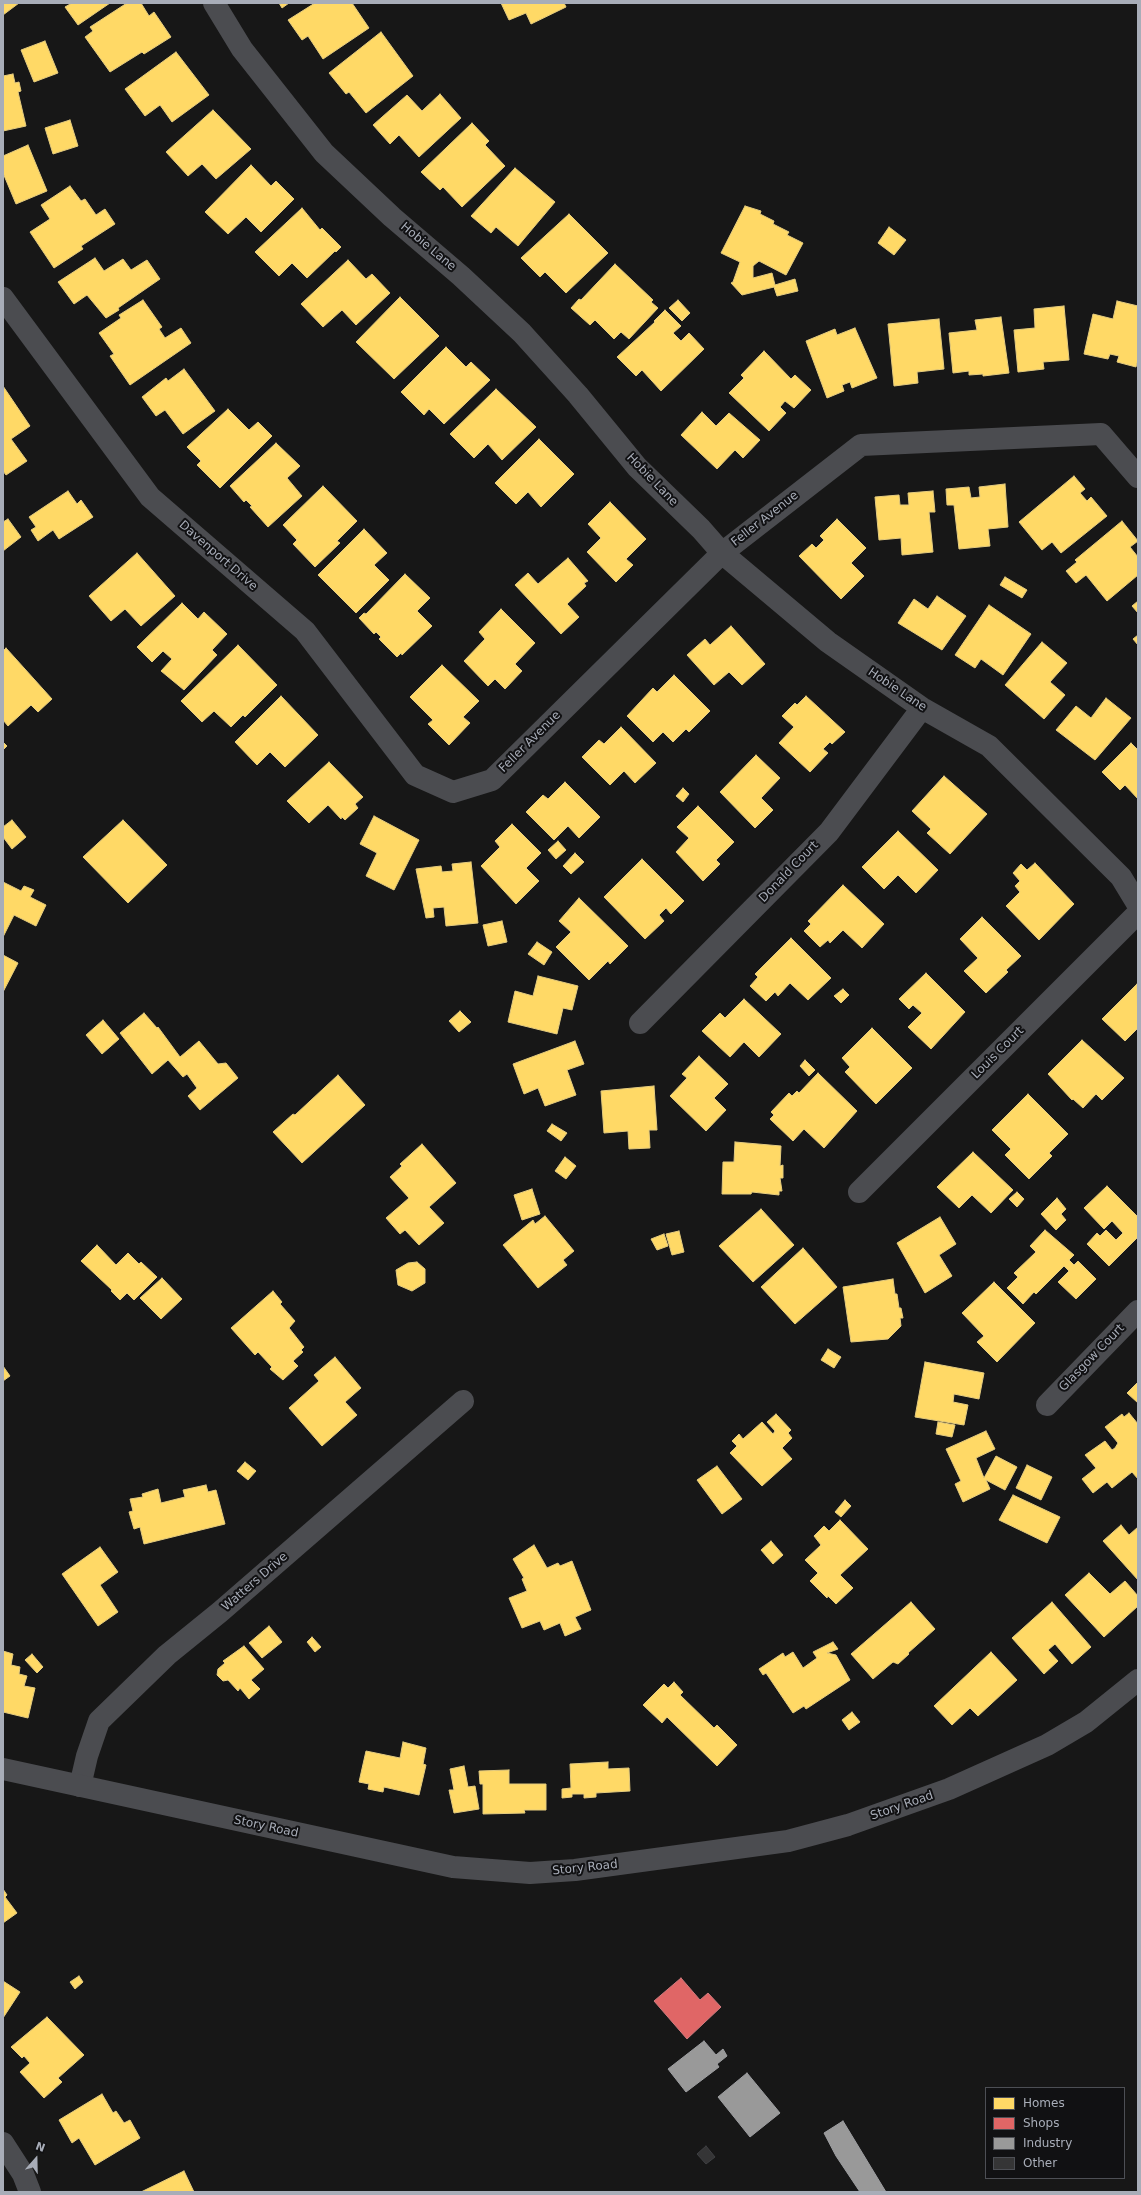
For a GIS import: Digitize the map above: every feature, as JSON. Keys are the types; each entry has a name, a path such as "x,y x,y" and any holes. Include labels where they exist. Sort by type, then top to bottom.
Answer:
{"street":[{"name":"Hobie Lane","path":"214,3 242,49 324,153 392,217 461,276 522,333 578,395 637,467 701,529 722,553 828,642 922,708 989,746 1121,877 1138,905"},
{"name":"Davenport Drive","path":"3,299 150,497 305,631 415,776 453,792"},
{"name":"Feller Avenue","path":"453,792 492,780 722,553 861,445 1101,434 1138,477"},
{"name":"Donald Court","path":"640,1023 829,832 922,708"},
{"name":"Louis Court","path":"859,1192 1138,913"},
{"name":"Glasgow Court","path":"1047,1405 1138,1311"},
{"name":"Watters Drive","path":"80,1786 87,1756 99,1722 167,1655 220,1612 463,1401"},
{"name":"Story Road","path":"3,1769 452,1867 530,1873 575,1870 788,1840 848,1825 949,1790 1047,1745 1086,1722 1138,1680"},
{"path":"3,2143 23,2174 30,2192"}],"building: Homes":[{"path":"3,3 19,3 3,15"},
{"path":"72,3 110,3 78,25 65,7"},
{"path":"127,3 141,3 149,16 154,12 171,37 144,54 142,52 110,72 85,37 93,31 90,27"},
{"path":"279,3 289,3 282,8"},
{"path":"315,3 352,3 369,28 323,59 308,36 302,40 288,20"},
{"path":"501,3 564,3 566,7 531,24 526,13 509,20"},
{"path":"381,32 413,76 366,113 349,92 346,94 329,73"},
{"path":"45,41 58,73 34,82 21,50"},
{"path":"176,52 209,95 172,122 160,105 145,116 125,89"},
{"path":"13,74 15,83 19,82 21,91 18,92 26,126 3,131 3,76"},
{"path":"440,94 461,118 419,157 399,135 390,144 373,125 407,95 422,111"},
{"path":"213,110 251,149 216,179 202,164 188,176 166,152"},
{"path":"70,120 78,146 53,154 45,128"},
{"path":"472,123 489,141 485,145 505,166 462,207 443,187 440,190 421,172"},
{"path":"28,145 47,191 16,204 3,173 3,156"},
{"path":"251,165 271,186 276,181 294,199 261,232 246,217 228,234 205,212"},
{"path":"515,168 555,202 518,246 496,227 491,233 471,216"},
{"path":"70,186 81,201 85,199 96,215 105,209 115,224 81,246 83,249 54,268 30,232 50,219 41,205"},
{"path":"745,206 761,211 760,214 774,221 773,224 789,232 787,235 803,243 786,275 759,261 753,266 753,278 772,273 775,285 795,279 798,291 777,296 774,287 742,295 731,283 733,282 740,262 721,253"},
{"path":"302,208 320,230 322,228 341,247 307,278 292,263 279,276 255,252"},
{"path":"569,214 608,253 566,293 545,272 540,277 521,258"},
{"path":"889,227 906,240 894,255 878,243"},
{"path":"95,258 104,271 123,259 131,270 147,260 160,279 106,318 87,295 74,304 58,282"},
{"path":"348,260 366,279 372,274 390,293 356,325 342,310 323,327 301,304"},
{"path":"615,264 653,300 651,302 658,308 629,339 621,332 614,339 595,320 590,325 571,308 579,299 581,300"},
{"path":"400,297 439,336 394,379 356,342"},
{"path":"143,300 162,327 159,329 165,338 181,328 191,343 130,385 110,356 114,354 99,333 121,318 119,315"},
{"path":"678,300 690,313 682,321 669,308"},
{"path":"1117,301 1138,306 1138,359 1136,367 1117,362 1119,356 1110,354 1108,359 1084,354 1093,314 1113,319"},
{"path":"1064,306 1069,360 1043,362 1044,369 1018,372 1014,330 1035,328 1034,309"},
{"path":"665,310 681,326 673,333 681,341 689,333 704,349 661,391 642,370 636,376 617,357 655,322 654,321"},
{"path":"1001,317 1009,373 983,376 983,374 969,375 969,371 953,373 949,333 977,330 975,320"},
{"path":"939,319 944,369 917,372 918,383 894,386 888,324"},
{"path":"855,328 877,378 852,388 850,382 842,385 844,391 827,398 806,341 835,329 837,335"},
{"path":"446,347 466,367 471,362 490,380 444,424 429,409 424,415 401,392"},
{"path":"764,351 791,379 795,375 811,390 794,408 785,401 780,407 786,413 769,431 729,393 744,378 741,375"},
{"path":"184,369 215,411 183,434 165,410 156,416 142,397 166,378 168,381"},
{"path":"3,386 30,426 11,439 27,461 6,475 3,471"},
{"path":"496,389 536,427 502,460 488,444 474,458 450,434"},
{"path":"228,409 249,430 258,422 272,436 220,488 197,465 201,461 187,447"},
{"path":"702,412 716,426 729,413 760,440 743,458 735,450 717,469 681,435"},
{"path":"539,439 574,474 541,507 528,492 516,504 495,483"},
{"path":"276,443 300,466 287,478 302,496 268,527 250,507 252,506 246,500 244,502 230,486"},
{"path":"1074,476 1085,489 1080,493 1087,501 1091,497 1107,516 1061,553 1052,542 1042,550 1019,522"},
{"path":"1005,484 1008,527 988,529 990,546 959,549 954,505 947,505 946,489 969,487 971,498 980,497 979,487"},
{"path":"323,486 357,521 337,541 340,543 315,567 293,544 297,540 283,525"},
{"path":"68,491 77,504 81,500 93,517 59,539 53,530 38,541 31,530 36,527 29,517"},
{"path":"933,491 935,512 929,512 933,552 902,555 901,538 879,540 875,497 899,495 900,505 909,505 908,493"},
{"path":"610,502 646,539 626,559 633,565 616,582 587,552 601,538 588,524"},
{"path":"8,519 21,537 3,551 3,522"},
{"path":"837,519 866,548 851,563 864,576 841,599 799,556 812,544 816,548 824,540 820,536"},
{"path":"1122,521 1138,541 1130,547 1138,557 1138,575 1107,601 1086,575 1076,583 1066,571 1077,562 1075,560"},
{"path":"364,529 387,553 374,565 389,580 356,613 318,575"},
{"path":"137,553 175,596 141,626 125,609 111,621 89,596"},
{"path":"568,558 588,581 584,583 586,586 567,604 579,617 561,634 515,585 528,573 538,584"},
{"path":"405,574 430,598 417,611 432,626 402,655 401,653 397,657 379,639 381,637 376,632 374,634 359,618 364,613 366,614"},
{"path":"1005,577 1027,590 1022,598 1000,585"},
{"path":"937,596 966,616 942,650 898,623 914,599 928,609"},
{"path":"1138,601 1138,613 1132,606"},
{"path":"182,603 198,619 204,612 227,634 212,650 217,655 184,690 161,671 172,659 163,651 152,662 137,647"},
{"path":"989,605 1031,634 1003,675 981,659 975,668 955,655"},
{"path":"501,609 535,643 515,664 522,671 505,689 495,679 488,686 464,661 485,639 479,632"},
{"path":"731,626 765,664 742,685 729,672 714,685 687,655 705,639 710,645"},
{"path":"1138,635 1138,645 1133,639"},
{"path":"1042,642 1067,663 1050,682 1065,695 1044,719 1005,685"},
{"path":"238,645 277,685 245,717 243,715 231,727 214,711 202,722 181,701"},
{"path":"6,648 52,699 38,712 31,705 8,726 3,720 3,651"},
{"path":"442,665 479,701 463,717 470,723 449,745 428,724 433,720 410,697"},
{"path":"674,675 710,711 689,732 686,729 673,742 663,732 653,742 627,716 653,688 657,692"},
{"path":"281,696 318,735 285,767 270,752 257,765 235,742"},
{"path":"806,696 845,732 832,744 830,742 823,749 828,753 810,772 779,743 794,727 782,716 795,703 797,705"},
{"path":"1106,698 1131,718 1095,760 1056,730 1076,706 1091,718"},
{"path":"621,727 656,763 635,783 624,771 610,785 582,757 599,740 604,744"},
{"path":"3,742 7,746 3,750"},
{"path":"1131,743 1138,750 1138,799 1125,785 1120,790 1102,772"},
{"path":"756,755 780,778 761,798 773,810 755,828 720,792"},
{"path":"329,762 363,797 355,804 358,808 345,820 342,817 341,819 328,805 309,823 287,801"},
{"path":"944,776 987,814 950,854 927,833 931,829 912,811"},
{"path":"565,782 600,817 579,838 568,826 554,840 526,812 543,795 548,799"},
{"path":"683,788 689,794 683,802 676,796"},
{"path":"698,806 734,842 716,860 720,864 703,881 676,852 689,838 677,827"},
{"path":"374,816 419,840 394,890 366,876 377,853 360,844"},
{"path":"12,820 26,837 12,849 3,837 3,827"},
{"path":"123,820 167,865 128,903 83,857"},
{"path":"512,824 541,853 526,868 539,881 516,904 481,866 500,847 495,841"},
{"path":"898,831 938,870 916,893 898,875 884,889 862,867"},
{"path":"558,841 566,850 556,859 548,850"},
{"path":"575,853 584,862 571,874 563,866"},
{"path":"642,859 684,901 671,914 666,908 659,915 664,921 645,939 604,897"},
{"path":"471,862 478,923 446,926 444,907 433,908 434,917 426,918 416,869 441,866 442,872 453,871 452,864"},
{"path":"1035,863 1074,904 1039,940 1006,906 1020,892 1015,886 1020,881 1013,873 1021,864 1027,870"},
{"path":"3,882 21,891 24,886 34,890 30,897 46,905 36,926 14,915 3,937"},
{"path":"843,885 884,924 862,948 843,930 830,943 828,940 820,947 804,931 811,924 808,921"},
{"path":"579,898 628,946 610,964 608,961 589,980 556,947 571,932 559,921"},
{"path":"982,917 1021,956 1006,970 1008,972 986,993 964,971 978,958 960,939"},
{"path":"502,921 507,942 488,946 483,925"},
{"path":"791,938 831,978 808,1000 790,983 778,996 775,992 766,1001 750,986 758,977 755,974"},
{"path":"537,942 552,952 544,965 528,954"},
{"path":"3,955 18,963 3,992"},
{"path":"926,973 965,1012 931,1049 908,1027 922,1013 913,1005 909,1009 899,999"},
{"path":"538,976 578,986 572,1010 563,1008 557,1034 508,1022 515,991 533,996"},
{"path":"1137,984 1138,1028 1125,1041 1102,1019"},
{"path":"843,989 849,995 841,1003 834,996"},
{"path":"744,999 781,1034 759,1057 744,1042 730,1057 702,1031 720,1013 725,1018"},
{"path":"460,1011 471,1022 459,1032 449,1021"},
{"path":"144,1013 157,1028 158,1027 180,1057 199,1041 218,1064 226,1063 238,1078 200,1110 188,1096 197,1088 187,1074 183,1077 168,1060 152,1074 120,1033"},
{"path":"103,1020 119,1039 102,1054 86,1035"},
{"path":"872,1028 912,1068 876,1104 845,1072 850,1067 842,1058"},
{"path":"1082,1040 1124,1078 1102,1100 1096,1094 1083,1108 1073,1099 1072,1100 1048,1074"},
{"path":"575,1041 584,1064 567,1070 576,1095 545,1106 538,1088 524,1094 513,1064"},
{"path":"699,1056 728,1084 714,1098 726,1110 706,1131 670,1096 687,1078 682,1074"},
{"path":"805,1060 815,1070 809,1076 800,1066"},
{"path":"818,1073 857,1111 824,1148 804,1129 793,1141 770,1119 774,1115 771,1112 789,1093 792,1096 797,1091 799,1093"},
{"path":"338,1075 365,1105 302,1163 273,1132 293,1114 295,1115"},
{"path":"654,1086 657,1130 649,1130 650,1148 629,1149 628,1131 604,1133 601,1091"},
{"path":"1028,1094 1068,1134 1049,1153 1052,1156 1029,1179 1005,1155 1011,1149 992,1130"},
{"path":"552,1124 567,1133 561,1141 547,1131"},
{"path":"735,1142 781,1146 780,1166 783,1165 783,1178 780,1178 782,1191 779,1191 779,1195 752,1192 751,1194 722,1194 723,1162 734,1162"},
{"path":"422,1144 456,1183 429,1207 444,1223 419,1245 405,1230 400,1234 386,1218 409,1198 390,1177 402,1166 400,1164"},
{"path":"973,1152 1013,1190 991,1213 972,1195 959,1208 937,1187"},
{"path":"565,1157 576,1166 566,1179 555,1171"},
{"path":"1107,1186 1138,1217 1138,1237 1109,1266 1087,1244 1097,1233 1100,1236 1106,1230 1116,1240 1123,1233 1112,1221 1104,1229 1084,1208"},
{"path":"532,1189 540,1214 522,1220 514,1195"},
{"path":"1017,1192 1024,1199 1017,1207 1009,1199"},
{"path":"1057,1198 1066,1209 1061,1214 1066,1220 1056,1230 1041,1214"},
{"path":"761,1209 794,1245 753,1282 719,1246"},
{"path":"545,1216 574,1251 563,1260 567,1265 538,1288 503,1245 533,1220 535,1224"},
{"path":"940,1217 956,1244 939,1255 952,1276 925,1293 897,1243"},
{"path":"1045,1230 1074,1255 1069,1260 1074,1265 1078,1261 1096,1279 1076,1299 1058,1282 1069,1271 1064,1266 1036,1294 1034,1292 1023,1304 1007,1288 1018,1277 1014,1273 1036,1252 1030,1246"},
{"path":"679,1231 684,1252 672,1255 666,1234"},
{"path":"664,1234 668,1246 657,1250 651,1239"},
{"path":"97,1245 116,1265 128,1253 139,1264 141,1262 157,1277 134,1300 127,1293 120,1300 111,1291 112,1290 81,1261"},
{"path":"803,1248 837,1287 795,1324 761,1287"},
{"path":"417,1262 425,1269 425,1283 412,1291 398,1285 396,1270 408,1263"},
{"path":"162,1278 182,1299 161,1319 140,1298"},
{"path":"893,1279 895,1294 897,1294 899,1308 901,1308 903,1318 900,1318 901,1326 888,1339 851,1342 843,1287"},
{"path":"994,1282 1035,1323 997,1362 977,1342 984,1336 962,1313"},
{"path":"273,1291 282,1302 280,1304 295,1321 289,1328 304,1347 301,1350 303,1352 293,1361 298,1366 283,1380 270,1369 272,1367 258,1352 255,1355 231,1328"},
{"path":"828,1349 841,1357 834,1368 821,1360"},
{"path":"335,1357 361,1388 345,1402 357,1415 322,1446 289,1408 319,1381 314,1375"},
{"path":"925,1362 984,1373 979,1399 954,1394 953,1402 968,1405 964,1425 915,1417"},
{"path":"3,1366 10,1376 3,1381"},
{"path":"1138,1382 1138,1403 1127,1393"},
{"path":"1129,1413 1138,1424 1138,1479 1132,1472 1112,1488 1107,1482 1093,1493 1082,1479 1096,1468 1085,1455 1105,1441 1112,1450 1115,1448 1118,1443 1105,1427 1122,1414 1124,1417"},
{"path":"776,1414 791,1430 788,1433 792,1438 782,1448 792,1459 762,1486 730,1453 737,1446 732,1441 739,1434 743,1439 762,1422 773,1434 775,1431 767,1422"},
{"path":"938,1422 955,1425 952,1437 936,1434"},
{"path":"986,1431 995,1449 976,1458 984,1478 996,1456 1017,1467 1005,1490 986,1480 990,1489 963,1502 955,1484 961,1481 946,1449"},
{"path":"245,1462 256,1471 248,1480 237,1471"},
{"path":"1027,1465 1052,1477 1041,1500 1016,1488"},
{"path":"717,1466 742,1499 722,1514 697,1480"},
{"path":"206,1485 208,1492 216,1490 225,1524 144,1544 140,1527 134,1529 129,1512 133,1511 130,1499 143,1497 142,1494 158,1489 161,1503 185,1497 183,1490"},
{"path":"1013,1495 1060,1517 1047,1543 999,1520"},
{"path":"845,1500 851,1506 841,1517 835,1512"},
{"path":"840,1520 868,1549 840,1575 853,1588 836,1604 828,1596 827,1598 810,1581 818,1573 805,1560 821,1545 814,1536 824,1526 829,1531"},
{"path":"1121,1525 1129,1535 1138,1527 1138,1580 1103,1541"},
{"path":"771,1541 783,1555 773,1564 761,1550"},
{"path":"534,1545 547,1568 558,1563 560,1566 572,1561 591,1610 575,1617 581,1629 565,1636 560,1623 544,1630 540,1621 522,1628 509,1598 527,1591 522,1579 524,1578 513,1559"},
{"path":"100,1547 118,1572 100,1585 118,1612 98,1626 62,1574"},
{"path":"1089,1573 1110,1594 1125,1581 1138,1596 1138,1606 1104,1637 1065,1595"},
{"path":"911,1602 935,1629 898,1664 893,1662 873,1679 851,1654"},
{"path":"1052,1602 1091,1647 1072,1664 1055,1644 1048,1650 1058,1661 1044,1674 1012,1638"},
{"path":"269,1626 282,1642 262,1658 249,1643"},
{"path":"312,1637 321,1647 315,1652 307,1642"},
{"path":"833,1642 838,1649 827,1653 836,1655 850,1680 806,1709 804,1706 793,1713 766,1673 763,1675 759,1669 783,1653 785,1657 793,1652 803,1668 817,1658 813,1652"},
{"path":"244,1646 264,1669 251,1680 260,1689 249,1699 240,1688 238,1691 228,1680 223,1681 217,1675 218,1669 225,1663 223,1661"},
{"path":"3,1651 13,1654 11,1665 20,1667 19,1674 27,1676 24,1686 35,1688 28,1718 3,1712"},
{"path":"991,1652 1017,1680 978,1716 970,1708 952,1725 934,1706"},
{"path":"32,1654 43,1667 37,1673 25,1660"},
{"path":"674,1682 683,1692 680,1695 714,1728 717,1725 737,1745 717,1766 667,1717 662,1723 643,1705 664,1684 668,1688"},
{"path":"852,1712 860,1722 849,1730 842,1720"},
{"path":"403,1742 426,1748 423,1764 426,1765 419,1795 384,1787 383,1792 368,1789 369,1784 359,1782 366,1751 400,1758"},
{"path":"608,1762 608,1769 629,1768 630,1791 596,1793 596,1797 584,1798 584,1794 572,1794 572,1797 562,1798 562,1789 571,1788 570,1764"},
{"path":"464,1766 468,1787 475,1786 479,1809 454,1813 449,1790 454,1790 450,1769"},
{"path":"509,1770 509,1784 546,1784 546,1810 524,1810 525,1813 483,1814 483,1784 480,1784 479,1771"},
{"path":"3,1889 7,1895 5,1897 17,1913 3,1923"},
{"path":"79,1976 83,1982 75,1989 70,1982"},
{"path":"3,1981 20,1992 3,2018"},
{"path":"47,2017 84,2055 58,2078 62,2082 44,2098 20,2072 30,2063 24,2056 22,2058 11,2047"},
{"path":"102,2094 113,2113 116,2111 124,2123 130,2120 140,2138 95,2165 79,2138 72,2143 59,2120"},
{"path":"184,2171 194,2192 141,2192"}],"building: Shops":[{"path":"681,1978 700,2000 708,1993 721,2007 687,2039 654,2001"}],"building: Industry":[{"path":"704,2041 716,2055 723,2049 727,2056 717,2064 719,2067 686,2092 668,2069"},
{"path":"747,2073 780,2113 750,2137 718,2097"},
{"path":"843,2121 886,2192 860,2192 836,2156 824,2133"}],"building: Other":[{"path":"706,2146 715,2157 706,2164 697,2154"}]}
